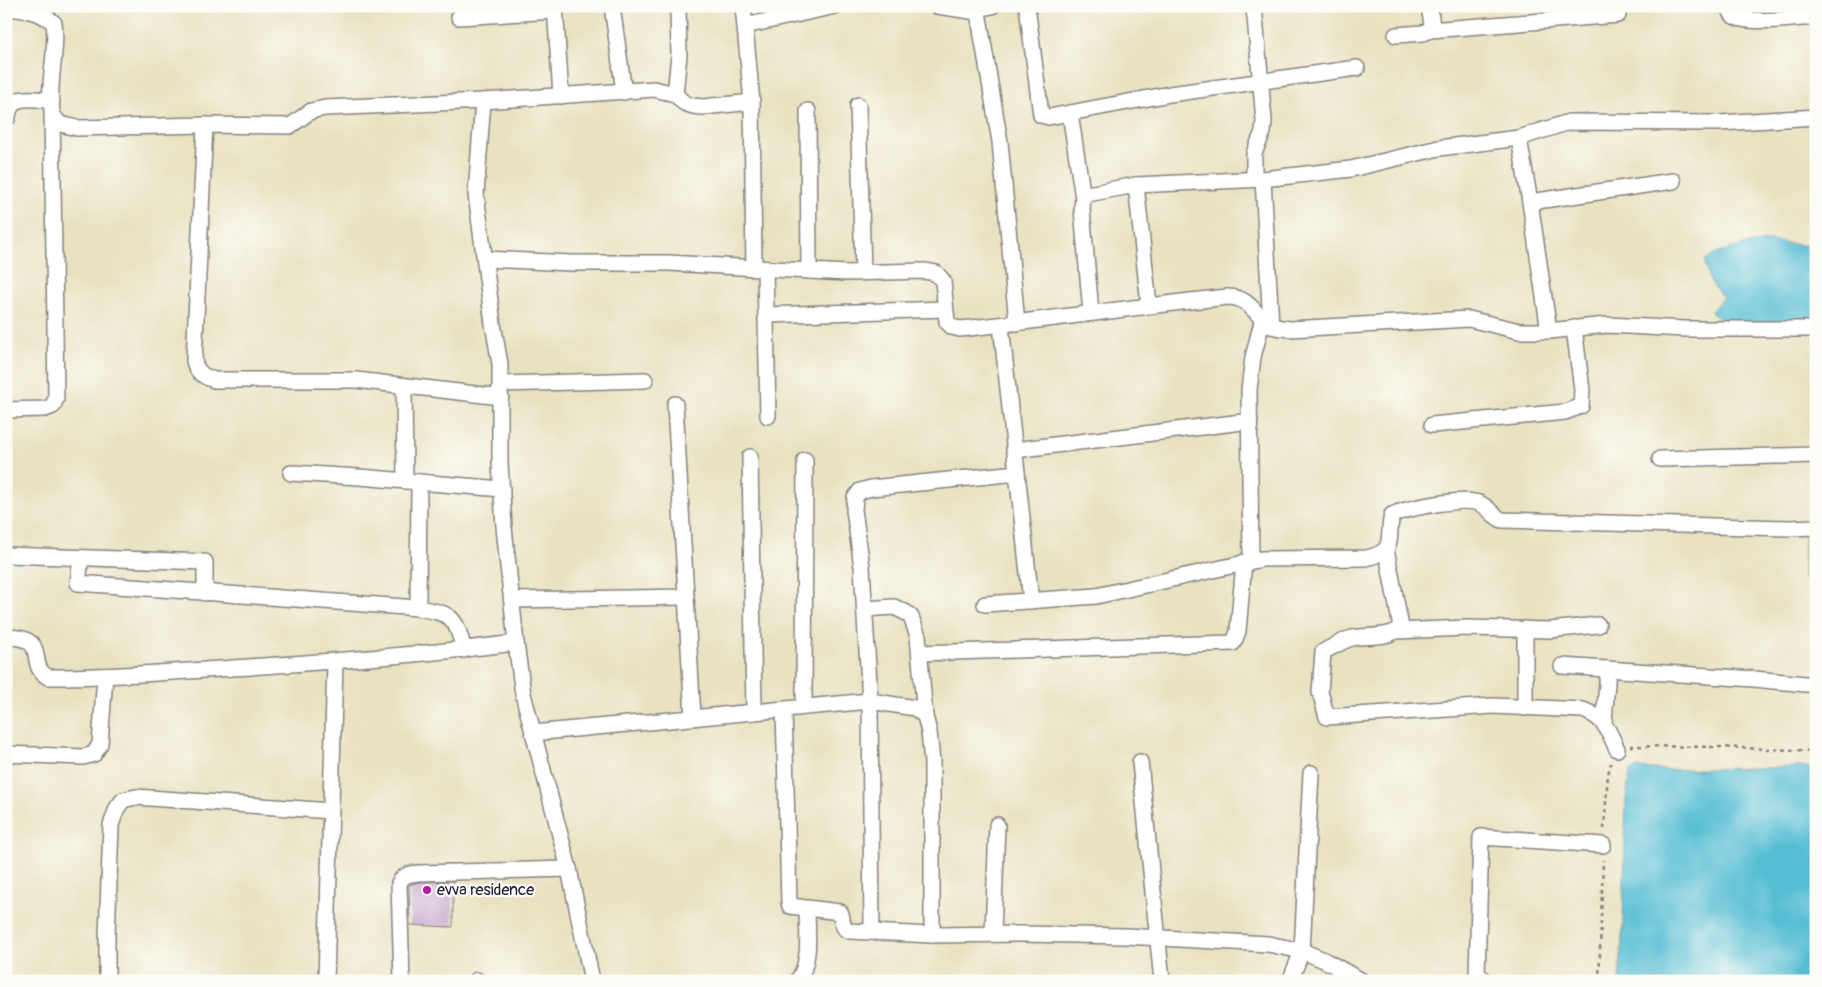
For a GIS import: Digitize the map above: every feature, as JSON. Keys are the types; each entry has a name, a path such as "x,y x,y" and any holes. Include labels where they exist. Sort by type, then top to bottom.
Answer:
{"street":[{"path":"612,6 624,92"},
{"path":"675,94 679,55 678,6"},
{"path":"743,6 752,102 759,269 766,315 768,416"},
{"path":"745,26 834,6"},
{"path":"937,6 985,9 1017,323"},
{"path":"1027,6 1040,115 1048,117 1170,94 1357,68"},
{"path":"920,653 1233,643 1238,631 1248,561 1250,375 1253,357 1267,322 1258,179 1254,153 1264,132 1253,6"},
{"path":"1429,6 1432,25 1430,30"},
{"path":"1728,6 1733,16 1742,20 1816,17"},
{"path":"6,8 26,10 44,15 54,23 56,38 52,107 56,398 53,406 45,409 6,410"},
{"path":"459,17 555,9 562,96"},
{"path":"1396,35 1423,33 1430,30 1618,15"},
{"path":"52,107 60,124 77,128 205,125 290,126 311,111 325,108 562,96 654,89 675,94 684,103 693,106 703,107 752,102"},
{"path":"6,118 14,103 20,99 52,107"},
{"path":"483,100 476,194 500,364 500,463 516,643 523,694 554,806 592,981"},
{"path":"858,105 864,272"},
{"path":"808,111 809,271"},
{"path":"1070,113 1083,198 1082,209 1091,313"},
{"path":"1083,198 1087,194 1136,184 1258,179 1351,169 1439,148 1519,138 1569,122 1720,123 1816,117"},
{"path":"205,125 194,361 196,369 203,376 214,380 356,380 404,386 501,390 645,380"},
{"path":"1519,138 1549,331"},
{"path":"1530,202 1673,181"},
{"path":"1136,184 1149,305"},
{"path":"485,260 571,263 670,263 809,271 924,271 936,273 943,281 947,322 952,328 960,329 1149,305 1238,297 1246,301 1267,322 1290,329 1469,319 1519,331 1549,331 1607,325 1685,329 1816,329"},
{"path":"766,315 946,309"},
{"path":"1000,325 1031,601"},
{"path":"1432,424 1565,412 1581,406 1582,390 1574,328"},
{"path":"404,386 412,481 418,608"},
{"path":"675,404 693,718"},
{"path":"1014,450 1250,421"},
{"path":"1660,459 1816,455"},
{"path":"750,457 754,712"},
{"path":"804,460 804,708"},
{"path":"291,473 502,489"},
{"path":"872,932 870,701 862,567 854,510 855,498 860,491 871,488 1017,473"},
{"path":"985,604 1096,596 1168,581 1248,561 1269,558 1366,558 1380,555 1386,549 1389,542 1392,515 1403,510 1470,501 1480,503 1494,517 1502,520 1816,527"},
{"path":"1386,549 1401,627 1398,631"},
{"path":"6,555 205,562 205,593"},
{"path":"81,558 78,583 418,608 438,612 450,617 458,626 464,650"},
{"path":"512,600 686,597"},
{"path":"865,609 894,607 905,612 915,624 918,636 925,716 929,732 932,762 932,935"},
{"path":"1598,625 1550,630 1466,628 1398,631 1351,638 1323,652 1320,692 1327,717 1493,706 1583,710 1595,714 1604,722 1617,749"},
{"path":"1525,708 1526,629"},
{"path":"6,637 26,639 33,645 39,669 48,677 105,676 335,662 464,650 516,643"},
{"path":"326,981 335,662"},
{"path":"1562,666 1816,685"},
{"path":"1604,722 1608,669"},
{"path":"6,754 83,758 94,754 100,744 105,676"},
{"path":"533,733 870,701 915,708 925,716"},
{"path":"784,710 789,902 790,906 794,908 840,912 846,930 872,932 932,935 1117,936 1268,944 1302,951 1324,960 1362,981"},
{"path":"1140,762 1162,981"},
{"path":"1290,981 1302,951 1311,773"},
{"path":"108,981 107,937 111,825 117,808 123,800 136,797 331,811"},
{"path":"993,934 997,825"},
{"path":"1486,981 1476,974 1481,837 1604,845"},
{"path":"402,981 399,883 402,878 408,874 418,873 569,869"},
{"path":"797,981 802,975 807,953 807,908"}],"path":[{"path":"1599,981 1608,774 1617,749 1634,745 1816,751"}],"green space":[{"path":"1804,530 1816,530 1816,578 1804,578"}],"water":[{"path":"1769,241 1816,247 1816,313 1800,322 1723,324 1711,312 1723,297 1710,280 1705,260 1736,247"},
{"path":"1816,767 1816,981 1619,981 1623,924 1626,799 1630,771 1638,768 1666,770"}],"building":[{"name":"evva residence","path":"453,881 453,927 410,925 409,885 419,882"}],"place":[{"name":"evva residence","path":"427,890"}]}
